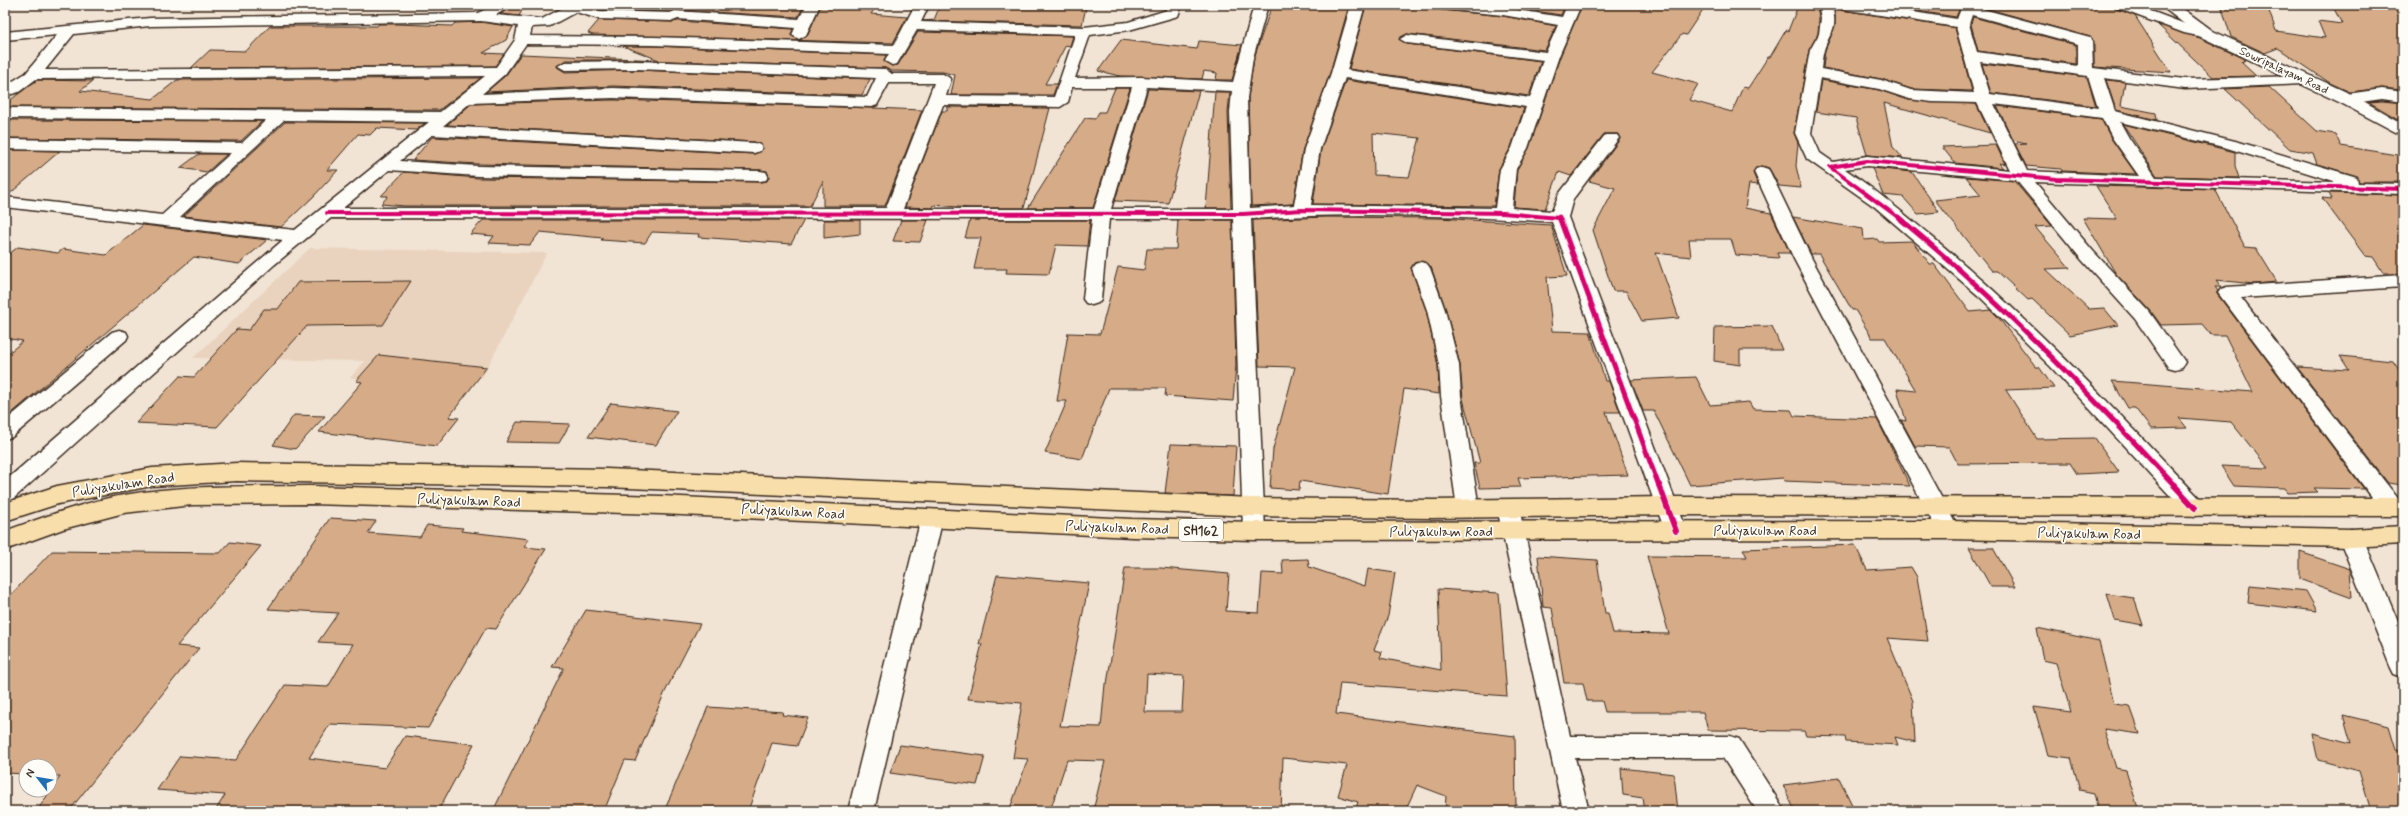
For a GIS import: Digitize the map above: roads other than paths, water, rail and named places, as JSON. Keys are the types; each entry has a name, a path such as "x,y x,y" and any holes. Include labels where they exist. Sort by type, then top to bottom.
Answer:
{"main road":[{"name":"Puliyakulam Road","path":"5,512 57,495 152,477 237,472 607,478 1252,507 2397,507"},
{"name":"Puliyakulam Road","path":"5,541 59,521 124,504 192,496 310,495 631,504 1132,528 1254,531 1948,530 2351,538 2403,535"}],"street":[{"path":"481,17 505,5"},
{"path":"794,46 813,5"},
{"path":"465,99 613,94 872,102 884,76 922,5"},
{"path":"912,26 1084,31 1129,26 1154,20 1173,13 1175,5"},
{"path":"1254,531 1238,112 1239,87 1246,53 1262,5"},
{"path":"1302,210 1312,149 1339,73 1358,5"},
{"path":"1442,5 1503,11 1567,22"},
{"path":"1503,213 1508,169 1520,148 1552,57 1574,5"},
{"path":"1825,5 1828,18 1826,34 1818,50 1803,133 1813,156 1857,184 1961,268 2060,362 2195,508"},
{"path":"1842,5 1865,7 1962,24"},
{"path":"2122,5 2189,30 2207,34"},
{"name":"Sowripalayam Road","path":"2168,5 2183,18 2207,34 2347,99 2403,130"},
{"path":"2151,182 2120,139 2108,114 2090,73 2085,41 1967,7 1962,24 1983,98 2021,176 2087,255 2142,315 2175,362"},
{"path":"5,493 299,236 500,71 524,32 545,23 582,13 599,15 677,13 696,16 703,19 805,24"},
{"path":"557,40 582,13"},
{"path":"613,94 677,13"},
{"path":"5,36 150,22 481,17 524,32 557,40 899,50"},
{"path":"8,93 32,75 69,30"},
{"path":"936,100 1060,102 1084,31"},
{"path":"1407,39 1552,57"},
{"path":"1971,56 2090,73 2185,84 2302,79"},
{"path":"565,66 636,65 943,79 892,213"},
{"path":"32,75 500,71"},
{"path":"1814,72 1852,81 1881,85 1909,94 1932,97 1983,98 2108,114 2233,145 2374,188"},
{"path":"1339,73 1536,104"},
{"path":"1066,83 1141,82 1239,87"},
{"path":"1092,299 1101,214 1141,82"},
{"path":"2382,94 2403,101"},
{"path":"2347,99 2382,94 2403,97"},
{"path":"5,113 444,117"},
{"path":"166,220 246,148 280,115"},
{"path":"428,130 754,148"},
{"path":"1611,138 1565,198 1559,217 1668,506 1676,531"},
{"path":"5,144 246,148"},
{"path":"1830,167 1867,161 2021,176 2151,182 2403,189"},
{"path":"385,165 478,171 760,176"},
{"path":"1762,172 1803,259 1948,530"},
{"path":"5,202 299,236"},
{"path":"327,213 1243,214 1302,210 1503,213 1559,217"},
{"path":"1421,268 1436,310 1449,365 1451,396 1468,508"},
{"path":"2397,507 2227,293 2403,281"},
{"path":"5,432 119,336"},
{"path":"1508,508 1560,747 1576,811"},
{"path":"861,811 932,518"},
{"path":"2351,538 2403,666"},
{"path":"1560,747 1730,747 1772,811"}]}
